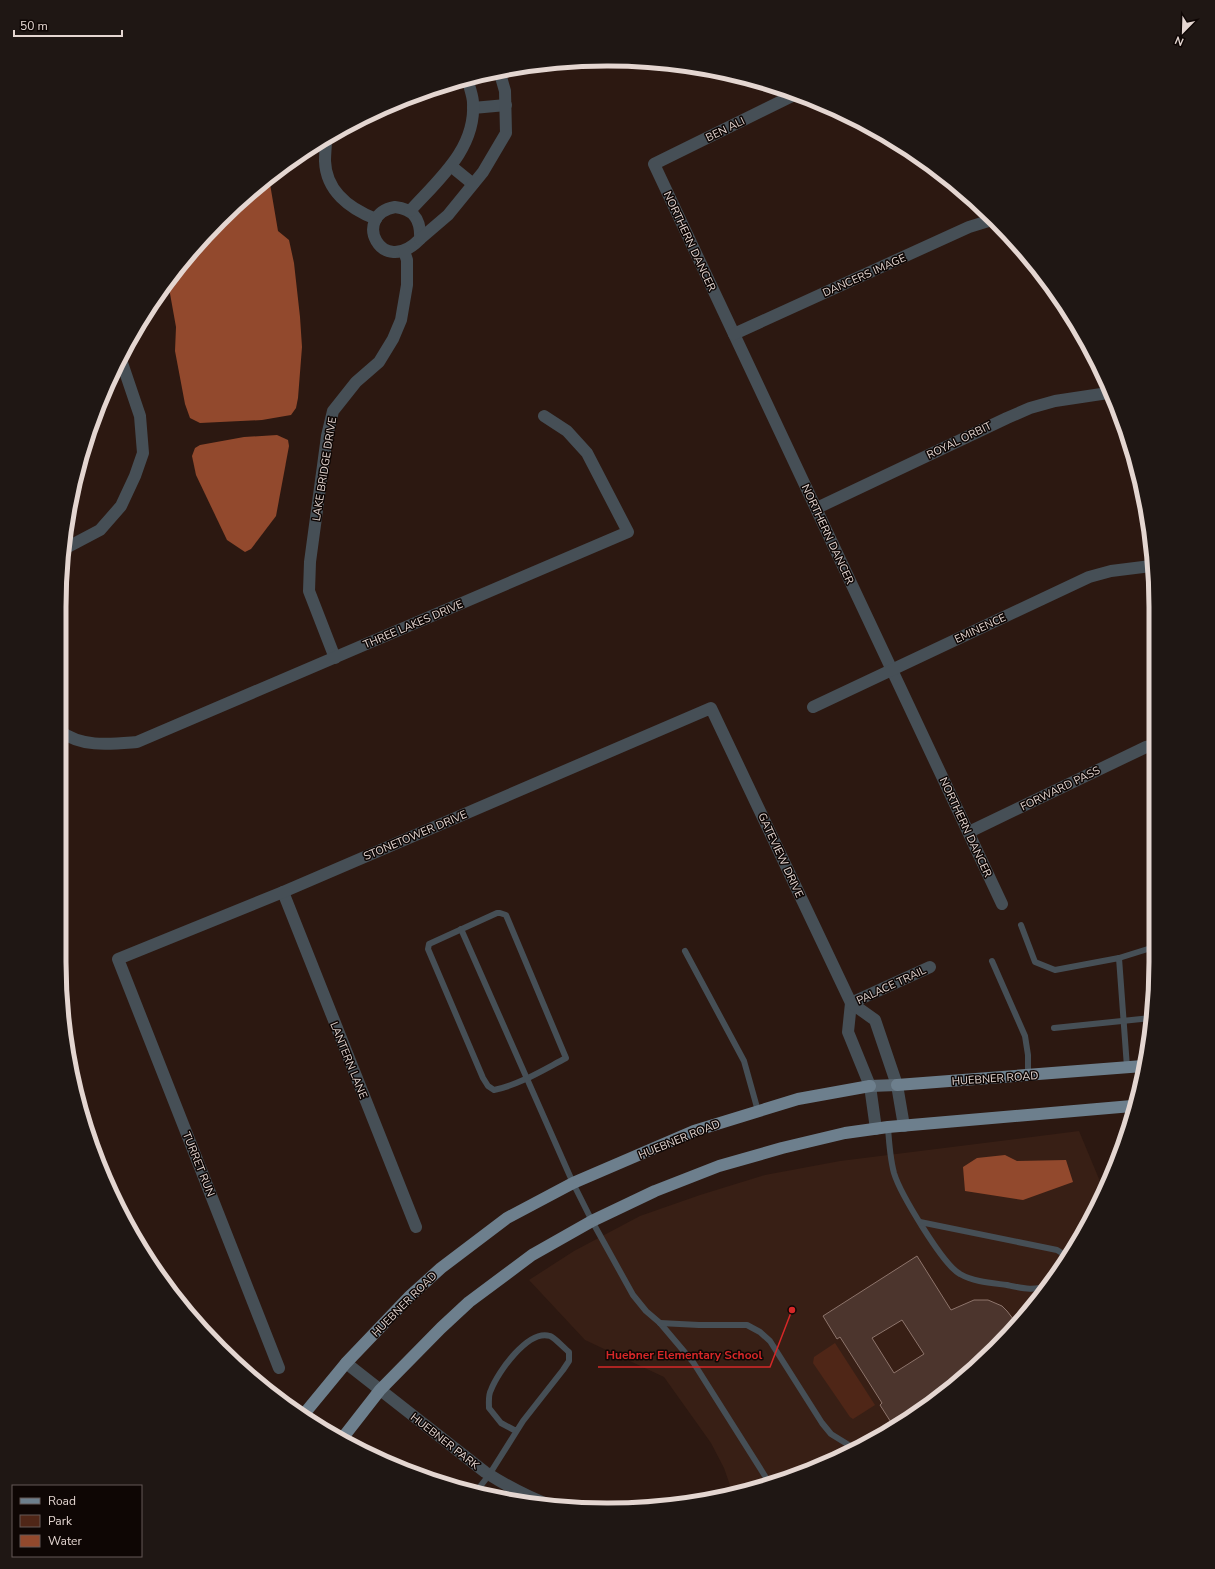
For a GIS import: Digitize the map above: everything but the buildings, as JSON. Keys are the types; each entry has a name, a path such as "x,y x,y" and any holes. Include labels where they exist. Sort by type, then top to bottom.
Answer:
{"main road":[{"name":"HUEBNER ROAD","path":"306,1411 346,1363 410,1296 441,1268 507,1218 573,1183 694,1131 758,1110 798,1099 870,1086 1139,1066"},
{"path":"345,1435 380,1390 469,1302 532,1255 592,1221 655,1191 719,1166 789,1146 845,1133 882,1128 1130,1106"}],"street":[{"path":"420,239 419,223 410,211 402,207 395,206 388,208 381,212 376,219 373,232 375,239 386,250 393,252 404,251 420,239 448,215 483,172 506,133 506,106 501,76"},
{"path":"410,211 452,166 465,144 473,118 473,108 469,84"},
{"name":"BEN ALI","path":"654,164 789,98"},
{"path":"473,108 506,106"},
{"path":"326,146 325,162 329,182 338,196 354,209 376,219"},
{"name":"NORTHERN DANCER","path":"654,164 1002,904"},
{"path":"452,166 473,184"},
{"name":"DANCERS IMAGE","path":"734,334 969,227 987,222"},
{"name":"LAKE BRIDGE DRIVE","path":"335,658 309,590 310,562 327,436 333,411 356,382 379,362 393,339 401,320 407,285 407,260 404,251"},
{"path":"70,546 100,530 121,506 136,476 143,453 140,416 123,366"},
{"name":"ROYAL ORBIT","path":"817,508 1024,410 1055,401 1105,393"},
{"name":"THREE LAKES DRIVE","path":"66,735 80,741 101,744 137,742 628,532 587,453 568,431 544,416"},
{"name":"EMINENCE","path":"813,707 1089,577 1147,567"},
{"name":"STONETOWER DRIVE","path":"118,959 283,892 711,708"},
{"name":"GATEVIEW DRIVE","path":"711,708 851,1003 875,1020 897,1084 904,1126"},
{"name":"FORWARD PASS","path":"968,832 1149,747"},
{"name":"LANTERN LANE","path":"283,892 416,1227"},
{"name":"TURRET RUN","path":"118,959 280,1368"},
{"name":"PALACE TRAIL","path":"851,1003 930,967"},
{"path":"851,1003 848,1032 870,1086 882,1128"},
{"name":"HUEBNER PARK","path":"346,1363 489,1475 527,1497"}],"lane":[{"path":"497,913 506,915 566,1058 526,1078 494,1090 488,1086 483,1078 428,949 429,944 497,913"},
{"path":"1021,925 1035,962 1055,970 1120,958 1149,949"},
{"path":"461,929 573,1183 633,1295 646,1311 660,1323 693,1362 767,1479"},
{"path":"685,951 744,1061 758,1110"},
{"path":"1120,958 1126,1067"},
{"path":"992,961 1025,1036 1028,1055 1028,1075"},
{"path":"1054,1028 1146,1019"},
{"path":"882,1128 890,1152 894,1173 900,1188 944,1260 959,1274 981,1281 1032,1290 1039,1288"},
{"path":"920,1222 1057,1250 1063,1254"},
{"path":"660,1323 747,1325 760,1332 770,1341 822,1423 831,1434 850,1446"},
{"path":"479,1488 489,1475 516,1432 569,1362 569,1352 551,1336 542,1335 524,1344 512,1355 490,1391 489,1408 501,1423 516,1432"}],"shaded area":[{"path":"1079,1131 1101,1184 1076,1232 1058,1262 1037,1291 1015,1319 965,1369 908,1412 847,1447 815,1462 782,1474 731,1489 724,1468 711,1443 664,1377 585,1340 529,1280 574,1251 640,1216 700,1195 765,1175 840,1161"}],"green space":[{"path":"835,1343 875,1405 853,1419 850,1417 813,1363 814,1357"}],"water":[{"path":"270,184 278,231 289,240 294,263 300,317 302,347 298,398 296,408 291,415 262,420 200,423 190,418 185,404 175,351 176,327 169,290 200,250 250,200"},
{"path":"277,435 288,440 289,446 276,516 251,549 245,552 227,540 196,475 192,456 195,448 200,445 244,437"},
{"path":"1005,1155 1017,1161 1066,1160 1073,1182 1023,1200 965,1191 963,1167 977,1158"}],"place":[{"name":"Huebner Elementary School","path":"792,1310"}]}
